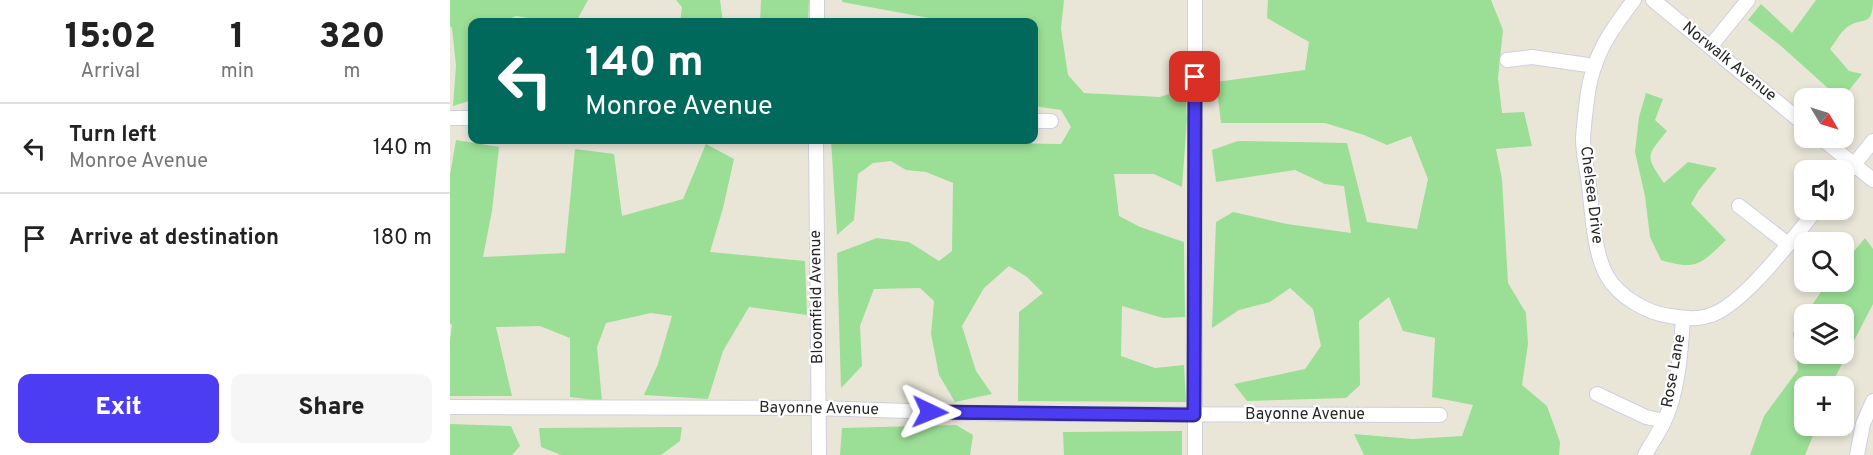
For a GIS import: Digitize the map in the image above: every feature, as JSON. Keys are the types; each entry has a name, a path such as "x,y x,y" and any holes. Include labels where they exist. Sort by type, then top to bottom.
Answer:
{"street":[{"path":"817,0 817,18"},
{"path":"1195,0 1195,455"},
{"name":"Chelsea Drive","path":"1634,0 1608,35 1594,66 1588,91 1583,140 1597,247 1607,276 1620,291 1642,307 1662,315 1683,318 1710,316 1729,306 1757,279 1808,220"},
{"name":"Norwalk Avenue","path":"1653,0 1794,116"},
{"path":"1710,47 1748,0"},
{"path":"1508,60 1532,57 1594,66"},
{"path":"450,118 468,118"},
{"path":"1038,121 1051,121"},
{"path":"1873,141 1854,164 1873,180"},
{"name":"Bloomfield Avenue","path":"816,144 819,455"},
{"path":"1834,148 1849,160"},
{"path":"1739,206 1788,244"},
{"name":"Rose Lane","path":"1646,455 1664,421 1671,401 1681,348 1683,318"},
{"path":"1597,394 1646,417 1664,421"},
{"path":"1857,455 1863,424 1873,400"},
{"name":"Bayonne Avenue","path":"450,407 819,408 997,414 1440,415"}],"green space":[{"path":"450,0 588,0 578,18 516,16 468,18 468,101 453,106 456,66 450,26"},
{"path":"676,0 720,0 722,18 681,18 682,7"},
{"path":"761,0 809,0 808,18 760,18"},
{"path":"842,0 1064,0 1061,29 1068,75 1084,93 1160,97 1185,88 1187,119 1182,187 1154,174 1114,174 1119,216 1140,227 1184,242 1185,317 1163,318 1122,306 1121,356 1155,368 1184,365 1186,402 1018,401 1019,312 1043,293 1027,277 1009,266 984,288 962,326 976,371 992,394 955,402 939,375 931,334 934,301 920,288 874,289 860,326 862,366 841,388 837,253 877,238 909,242 939,261 952,251 953,183 926,172 906,170 891,161 873,163 858,174 854,220 837,235 831,144 1061,144 1071,127 1061,110 1038,107 1038,18 929,18 842,2"},
{"path":"1268,0 1491,0 1503,30 1498,78 1502,113 1524,112 1532,146 1496,149 1502,179 1508,283 1526,313 1528,344 1522,385 1547,406 1560,442 1559,455 1364,455 1354,434 1413,439 1462,436 1473,405 1432,397 1435,338 1403,331 1389,297 1359,321 1360,385 1346,398 1247,401 1234,384 1305,369 1321,346 1313,309 1290,288 1270,302 1239,310 1212,328 1216,222 1233,212 1287,224 1351,233 1344,186 1325,184 1295,170 1216,182 1212,150 1238,141 1347,143 1367,222 1417,229 1428,179 1411,136 1387,145 1325,123 1221,123 1216,82 1305,70 1309,42 1267,18"},
{"path":"1816,0 1873,0 1871,15 1868,19 1845,29 1830,49 1849,71 1862,74 1851,88 1828,88 1748,20 1761,4 1792,33"},
{"path":"1646,93 1663,99 1655,120 1667,131 1650,156 1664,183 1688,162 1717,168 1691,204 1726,240 1704,260 1691,265 1661,260 1650,237 1645,196 1635,152 1639,117"},
{"path":"456,140 468,142 468,144 499,147 492,211 483,257 565,253 575,149 614,154 622,216 683,199 706,144 734,159 710,252 805,261 807,315 749,307 723,351 708,399 644,395 658,364 672,316 651,313 606,323 597,347 602,401 570,397 570,338 540,326 496,327 512,396 450,396 452,325 450,323 450,175"},
{"path":"1865,238 1873,249 1873,304 1854,341 1854,304 1813,304 1821,292 1854,292 1854,251"},
{"path":"1797,364 1842,364 1836,376 1794,376 1794,436 1813,436 1805,455 1750,455 1764,416 1798,370"},
{"path":"450,424 511,426 520,446 512,455 450,455"},
{"path":"956,425 973,435 970,455 840,455 842,428"},
{"path":"682,427 680,441 661,455 561,455 541,447 539,428"},
{"path":"1182,431 1182,455 1064,455 1063,432"}],"route":[{"path":"930,412 1194,415 1195,77"}]}
